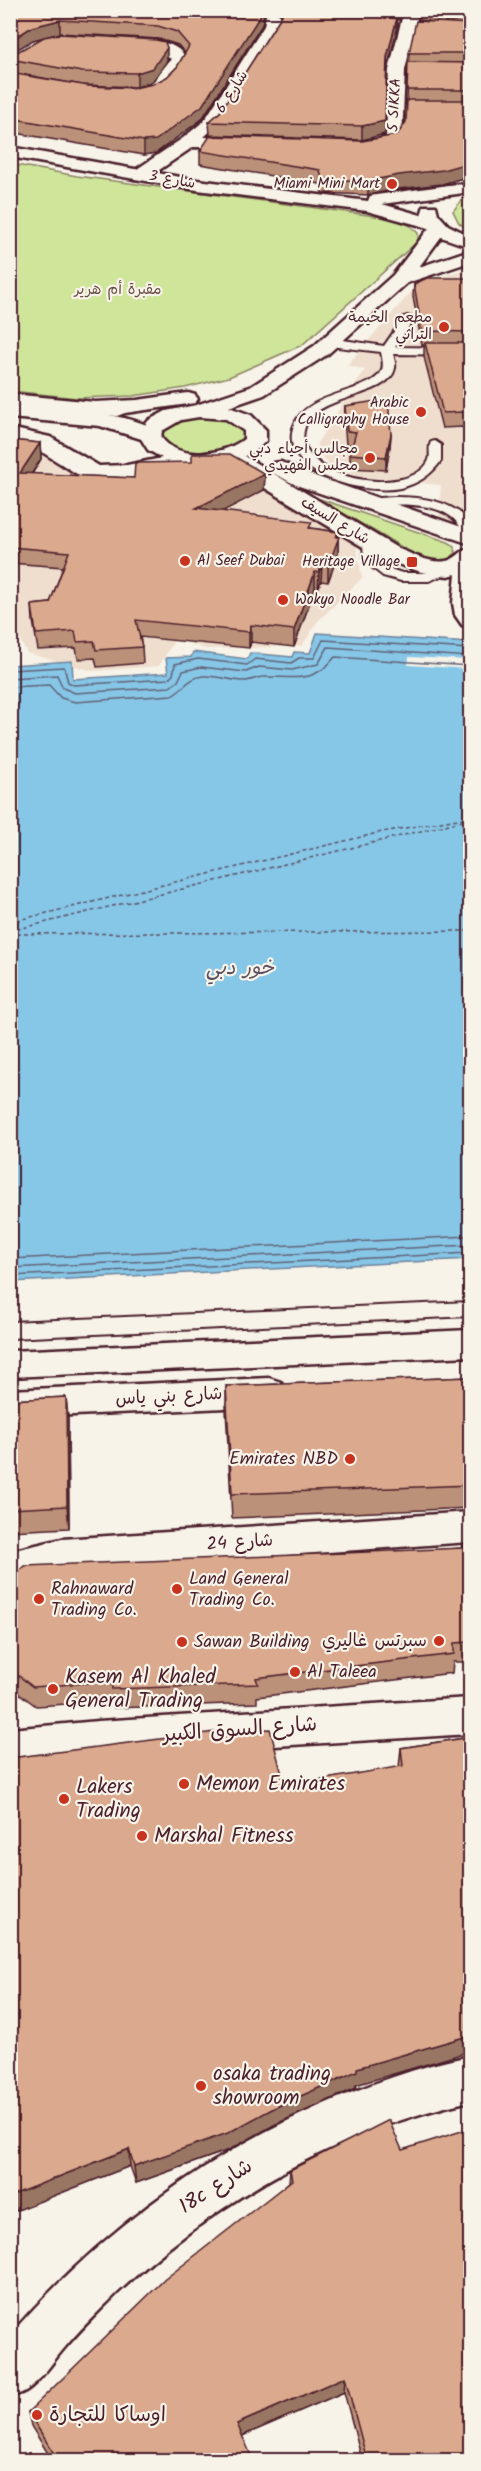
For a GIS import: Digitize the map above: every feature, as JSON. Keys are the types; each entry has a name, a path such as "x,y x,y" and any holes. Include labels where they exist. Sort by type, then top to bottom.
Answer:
{"street":[{"name":"شارع 6","path":"140,175 189,142 218,115 278,15"},
{"path":"405,20 429,28"},
{"name":"5 SIKKA","path":"342,146 373,147 390,142 394,138 400,109 405,20"},
{"path":"113,42 165,48 176,53 179,59 156,88 133,94 113,94"},
{"path":"189,142 268,144"},
{"name":"شارع 3","path":"10,152 231,190 334,201 384,210 437,226 471,242"},
{"path":"409,282 437,226 429,214 432,204 442,196 464,188"},
{"name":"شارع 3","path":"334,201 406,198 464,188"},
{"path":"10,400 172,415 199,411 257,391 329,343 409,282 471,256"},
{"path":"95,408 137,406 202,396 249,381 329,343"},
{"path":"10,434 42,442 85,469 98,473 127,472 140,468 228,456 240,452 281,391 308,369 329,343"},
{"name":"شارع السيف","path":"199,411 238,416 247,421 260,423 268,458 291,474 366,502 471,536"},
{"path":"10,412 102,419 129,426 175,455 197,459"},
{"path":"140,468 154,454 152,428 172,415"},
{"name":"شارع السيف","path":"228,456 370,542 401,558 465,568"},
{"path":"465,568 465,612 471,620"},
{"path":"10,1364 471,1343"},
{"name":"شارع بني ياس","path":"10,1404 296,1391"},
{"name":"شارع 24","path":"10,1567 62,1555 471,1527"},
{"name":"شارع السوق الكبير","path":"10,1747 98,1739 471,1716"},
{"name":"18c شارع","path":"10,2372 70,2304 136,2244 212,2186 292,2140 375,2106 471,2079"}],"lane":[{"path":"408,319 387,350 390,368 384,377 314,410 299,426 297,444 309,462 338,477 367,485 401,484 417,479 427,472 435,461 435,445"},
{"path":"329,343 387,350 471,352"},
{"path":"401,484 401,500"},
{"path":"366,502 401,500 436,506 462,519 469,528 471,536"},
{"path":"10,1330 471,1309"}],"shaded area":[{"path":"470,268 470,528 439,518 441,485 359,477 331,467 317,452 317,443 365,370 347,365 412,291 435,278"},
{"name":"Al Seef Dubai","path":"11,446 33,449 104,478 230,469 356,545 362,578 317,622 302,646 206,649 175,639 159,666 93,671 27,653 11,622"}],"green space":[{"name":"مقبرة أم هرير","path":"11,164 77,176 390,218 409,225 418,233 418,241 302,345 229,377 185,388 133,396 77,398 11,391"},
{"path":"470,196 470,230 459,223 453,211 461,201"},
{"path":"186,416 228,417 249,434 240,447 207,454 188,454 169,447 159,439 164,425"},
{"path":"317,498 448,542 453,545 456,553 441,561 419,557"}],"water":[{"name":"خور دبي","path":"317,633 470,643 470,1259 11,1282 11,665 72,661 73,679 168,673 166,658 191,657 193,652 247,659 250,653 292,657 294,652 310,653"}],"pier":[{"path":"409,657 470,660 469,669 408,665"}],"building":[{"path":"10,10 262,10 262,13 202,106 156,140 144,141 10,118 10,73 89,86 134,88 153,84 167,77 177,67 189,46 177,32 158,26 60,20 32,27 10,41"},
{"path":"282,10 313,10 397,18 387,57 385,121 362,126 209,122 220,112 282,15"},
{"path":"450,10 471,10 471,13"},
{"path":"416,21 471,24 471,53 409,53"},
{"path":"60,34 156,40 165,42 167,48 153,68 137,73 82,72 10,59 10,56 44,37"},
{"path":"408,62 471,63 471,90 407,90"},
{"path":"407,100 471,100 471,162 443,170 368,181 322,179 320,170 200,151 210,136 362,141 397,135 406,122"},
{"name":"مطعم الخيمة التراثي","path":"427,278 471,278 471,332 422,331 414,284"},
{"path":"425,343 471,343 471,421 463,412 443,413"},
{"path":"388,399 391,434 386,457 350,454 356,432 347,431 345,406"},
{"name":"Al Seef Dubai","path":"10,440 40,443 20,473 134,478 135,463 192,462 192,454 230,454 265,474 196,508 312,522 309,528 338,532 336,537 339,537 328,566 322,565 319,572 315,572 294,630 251,625 249,632 136,620 142,647 96,650 94,641 77,642 75,631 36,634 32,605 50,603 69,552 10,547"},
{"name":"Emirates NBD","path":"471,1377 471,1485 232,1494 226,1386"},
{"path":"66,1397 67,1506 10,1509 10,1400"},
{"path":"463,1544 471,1544 471,1642 454,1643 454,1654 256,1678 258,1684 112,1689 112,1681 33,1687 14,1672 10,1665 10,1580 25,1566 463,1548"},
{"path":"270,1729 285,1786 403,1766 401,1748 471,1737 471,2035 357,2068 357,2071 274,2108 228,2133 134,2166 129,2149 10,2196 10,1758 215,1732"},
{"path":"389,2120 402,2150 471,2128 471,2453 445,2460 367,2460 345,2377 237,2424 253,2460 58,2460 28,2412 165,2279 292,2180 290,2170"}],"ferry route":[{"path":"10,922 382,832 470,817"},
{"path":"10,931 470,819"},
{"path":"10,934 470,931"}],"place":[{"name":"Miami Mini Mart","path":"392,184"},
{"name":"مطعم الخيمة التراثي","path":"444,327"},
{"name":"Arabic Calligraphy House","path":"421,412"},
{"name":"مجالس أحياء دبي مجلس الفهيدي","path":"370,458"},
{"name":"Al Seef Dubai","path":"185,561"},
{"name":"Heritage Village","path":"412,562"},
{"name":"Wokyo Noodle Bar","path":"283,600"},
{"name":"Emirates NBD","path":"350,1459"},
{"name":"Land General Trading Co.","path":"177,1589"},
{"name":"Rahnaward Trading Co.","path":"39,1599"},
{"name":"سبرتس غاليري","path":"439,1641"},
{"name":"Sawan Building","path":"182,1642"},
{"name":"Al Taleea","path":"295,1672"},
{"name":"Kasem Al Khaled General Trading","path":"53,1689"},
{"name":"Memon Emirates","path":"184,1784"},
{"name":"Lakers Trading","path":"64,1799"},
{"name":"Marshal Fitness","path":"142,1836"},
{"name":"osaka trading showroom","path":"201,2086"},
{"name":"اوساكا للتجارة","path":"37,2415"}]}
